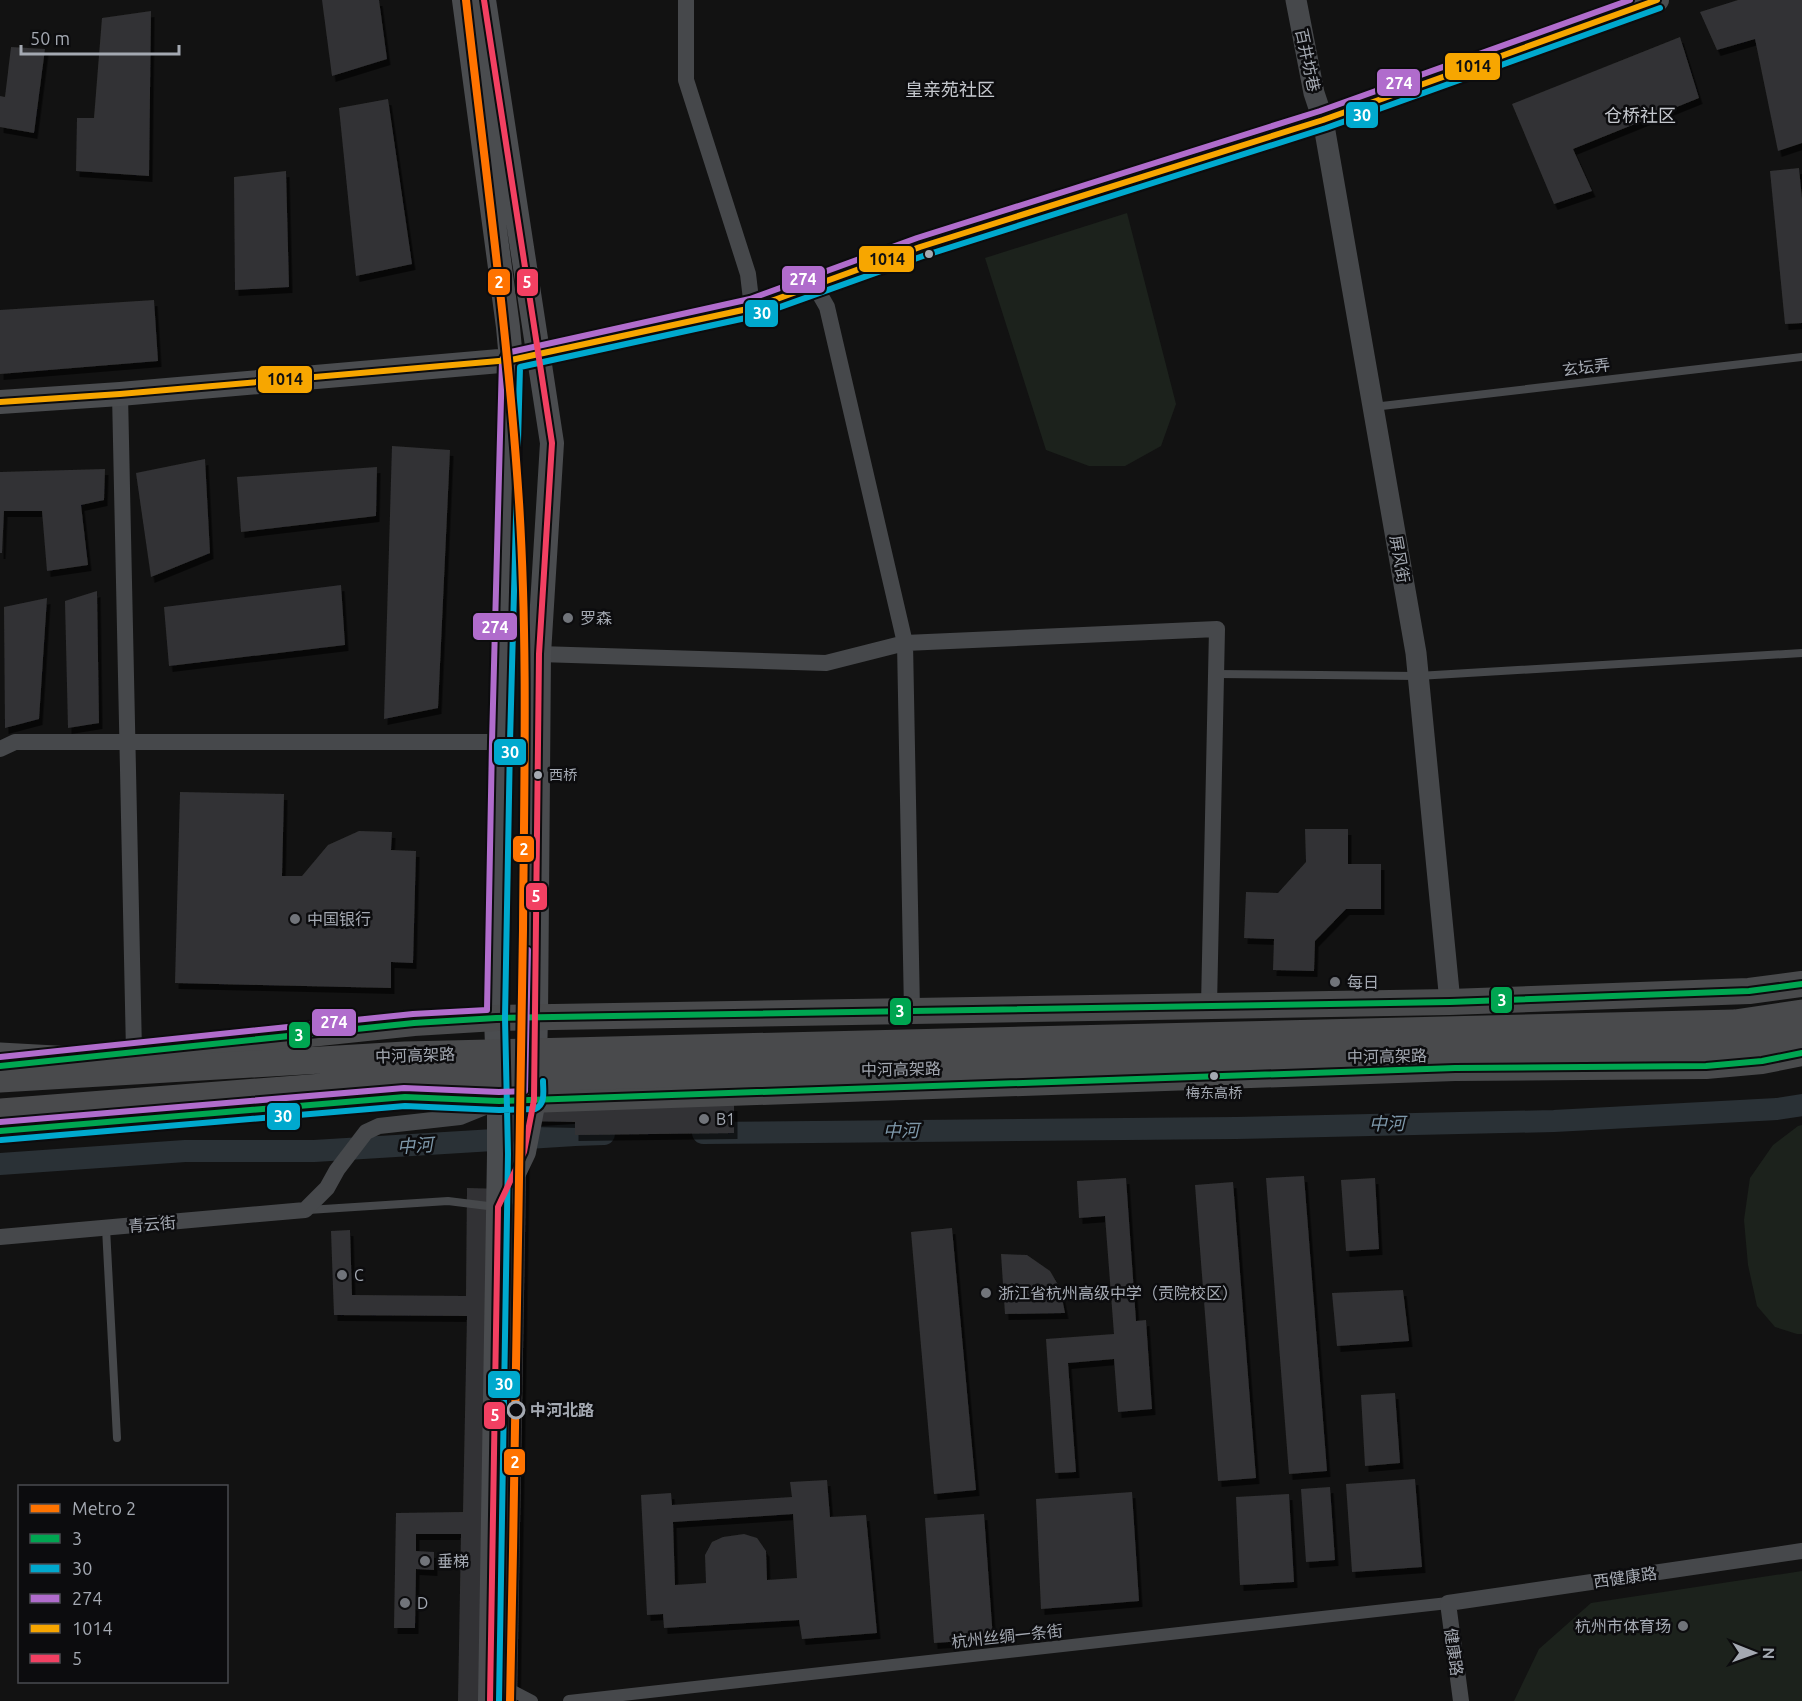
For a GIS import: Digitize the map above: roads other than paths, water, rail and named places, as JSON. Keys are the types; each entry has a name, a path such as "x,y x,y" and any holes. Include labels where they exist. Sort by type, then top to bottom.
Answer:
{"highway":[{"name":"中河高架路","path":"0,1079 405,1054 1735,1023 1802,1013"},
{"name":"中河高架路","path":"0,1112 400,1081 1743,1047 1802,1039"},
{"path":"0,1056 197,1068"}],"main road":[{"path":"464,0 511,360 496,1018 499,1154 490,1690"},
{"path":"484,0 552,443 539,654 536,1017 531,1112 524,1152 498,1208"},
{"path":"0,402 120,394 511,360 752,308 992,223 1323,120 1657,0"},
{"path":"0,1066 414,1023 496,1018 1450,1002 1749,992 1802,984"},
{"path":"0,1131 405,1097 499,1113 531,1112 1455,1068 1706,1066 1762,1061 1802,1053"}],"street":[{"path":"686,0 686,80 748,274 752,308"},
{"name":"百井坊巷","path":"1296,0 1314,93 1323,120"},
{"name":"屏风街","path":"1323,120 1416,653 1450,1002"},
{"path":"815,286 827,307 905,643 912,1011"},
{"path":"120,394 134,1052"},
{"path":"539,654 826,663 905,643 1217,629 1209,1006"},
{"path":"0,749 15,742 501,742"},
{"path":"305,1210 327,1188 337,1170 366,1132 379,1125 499,1113"},
{"name":"青云街","path":"0,1237 305,1210"},
{"name":"西健康路","path":"1448,1603 1802,1551"},
{"name":"杭州丝绸一条街","path":"569,1701 1448,1603"},
{"name":"健康路","path":"1448,1603 1461,1701"},
{"path":"490,1690 532,1701"}],"lane":[{"name":"玄坛弄","path":"1373,407 1802,357"},
{"path":"1216,674 1418,676 1802,653"},
{"name":"青云街","path":"305,1210 448,1201 498,1208"},
{"path":"106,1228 117,1438"}],"waterway":[{"name":"中河","path":"703,1133 1236,1128 1554,1121 1777,1109 1802,1105"},
{"name":"中河","path":"0,1164 185,1151 314,1151 604,1134"}],"metro line":[{"name":"2","path":"466,0 509,376 519,502 524,609 522,1026 510,1701"}],"place":[{"name":"罗森","path":"568,618"},
{"name":"西桥","path":"538,775"},
{"name":"中国银行","path":"295,919"},
{"name":"每日","path":"1335,982"},
{"name":"梅东高桥","path":"1214,1076"},
{"name":"B1","path":"704,1119"},
{"name":"C","path":"342,1275"},
{"name":"浙江省杭州高级中学（贡院校区）","path":"986,1293"},
{"name":"中河北路","path":"516,1410"},
{"name":"垂梯","path":"425,1561"},
{"name":"D","path":"405,1603"},
{"name":"杭州市体育场","path":"1683,1626"}],"district":[{"name":"皇亲苑社区","path":"950,89"},
{"name":"仓桥社区","path":"1640,115"}]}
